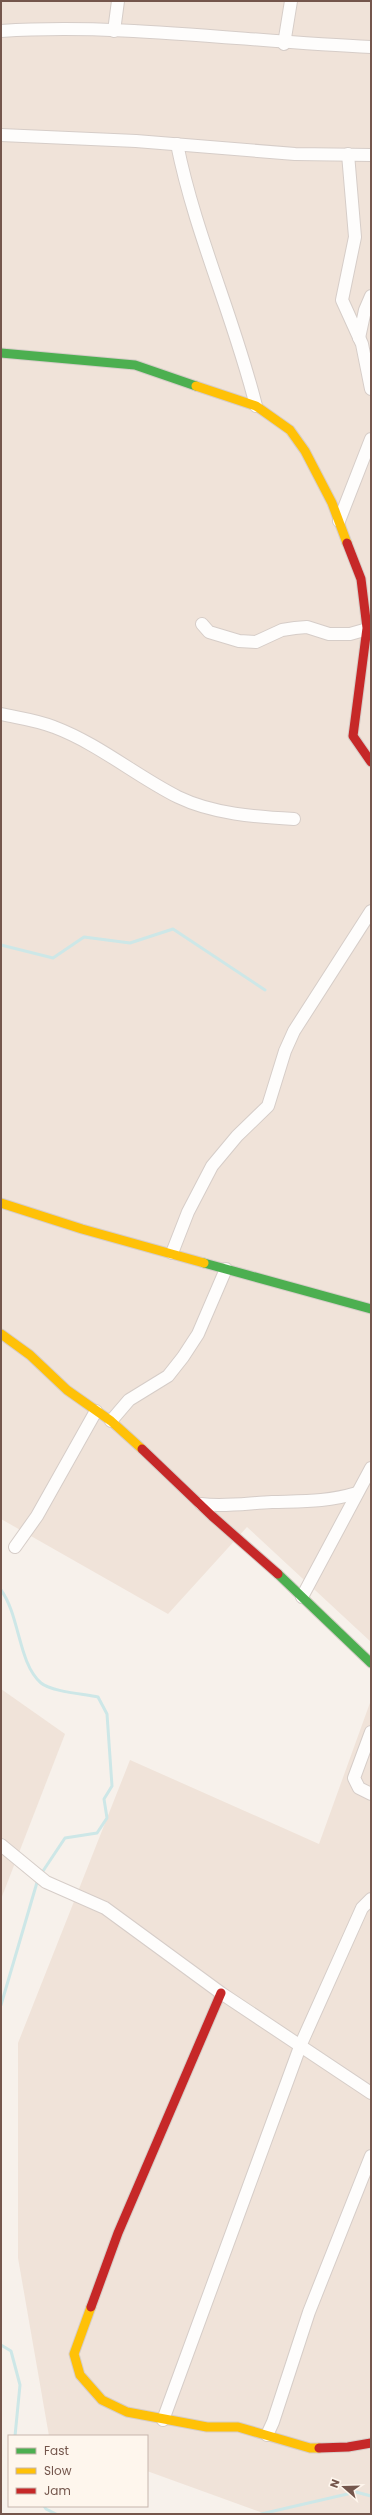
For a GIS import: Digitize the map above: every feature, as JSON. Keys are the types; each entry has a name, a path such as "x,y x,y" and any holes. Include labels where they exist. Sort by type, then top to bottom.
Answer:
{"street":[{"path":"114,31 118,1"},
{"path":"284,44 290,1"},
{"path":"1,31 114,31 284,44 371,47"},
{"path":"1,135 177,144 295,154 371,155"},
{"path":"177,144 192,211 248,375 256,406"},
{"path":"348,154 355,237 342,300 359,338 371,389"},
{"path":"359,338 365,310 371,296"},
{"path":"1,353 135,365 256,406 290,430 305,451 339,521 362,579 369,628 353,736 371,762"},
{"path":"339,521 371,439"},
{"path":"202,624 214,634 239,641 256,642 282,630 295,628 306,627 329,634 350,634 369,628"},
{"path":"1,714 55,727 109,755 178,797 208,808 262,817 294,819"},
{"path":"172,1254 188,1212 212,1166 237,1136 268,1106 284,1051 294,1031 371,911"},
{"path":"1,1203 172,1254 371,1309"},
{"path":"111,1421 128,1400 168,1376 183,1357 198,1334 226,1269"},
{"path":"1,1334 30,1355 67,1390 111,1421 302,1596 371,1663"},
{"path":"15,1547 37,1516 96,1411"},
{"path":"302,1596 371,1468"},
{"path":"201,1504 218,1506 271,1502 310,1502 334,1500 357,1493"},
{"path":"371,1732 354,1778 359,1788 371,1794"},
{"path":"1,1845 46,1882 105,1908 221,1992 301,2044 371,2093"},
{"path":"163,2420 301,2044 362,1908 371,1899"},
{"path":"221,1992 121,2226 74,2354 80,2375 102,2400 127,2412 163,2420 207,2427 238,2427 310,2448 348,2447 371,2443"},
{"path":"267,2435 273,2422 309,2312 371,2156"}],"shaded area":[{"path":"1,1 371,1 371,1642 247,1527 168,1614 1,1519"},
{"path":"1,1689 65,1734 1,1899"},
{"path":"371,1700 371,2514 266,2514 148,2471 148,2435 49,2435 18,2258 18,2043 130,1760 319,1844"}],"waterway":[{"path":"1,945 53,958 84,937 130,943 173,929 265,990"},
{"path":"1,1590 12,1613 23,1652 33,1674 41,1683 53,1689 98,1697 107,1714 112,1786 104,1799 107,1818 97,1833 65,1838 41,1874"},
{"path":"1,2005 38,1879"},
{"path":"1,2345 11,2351 20,2385 15,2435"},
{"path":"261,2514 356,2492 371,2496"},
{"path":"45,2507 56,2514"}],"traffic: fast":[{"path":"1,353 135,365 196,386"},
{"path":"204,1263 371,1309"},
{"path":"278,1574 371,1663"}],"traffic: slow":[{"path":"196,386 256,406 290,430 305,451 332,503 347,543"},
{"path":"1,1203 82,1229 204,1263"},
{"path":"1,1334 30,1355 67,1390 111,1421 142,1449"},
{"path":"91,2307 74,2354 80,2375 102,2400 127,2412 207,2427 238,2427 310,2448 319,2448"}],"traffic: jam":[{"path":"347,543 361,579 367,628 353,736 371,762"},
{"path":"142,1449 212,1516 278,1574"},
{"path":"91,2307 118,2233 221,1993"},
{"path":"319,2448 348,2447 371,2443"}]}
